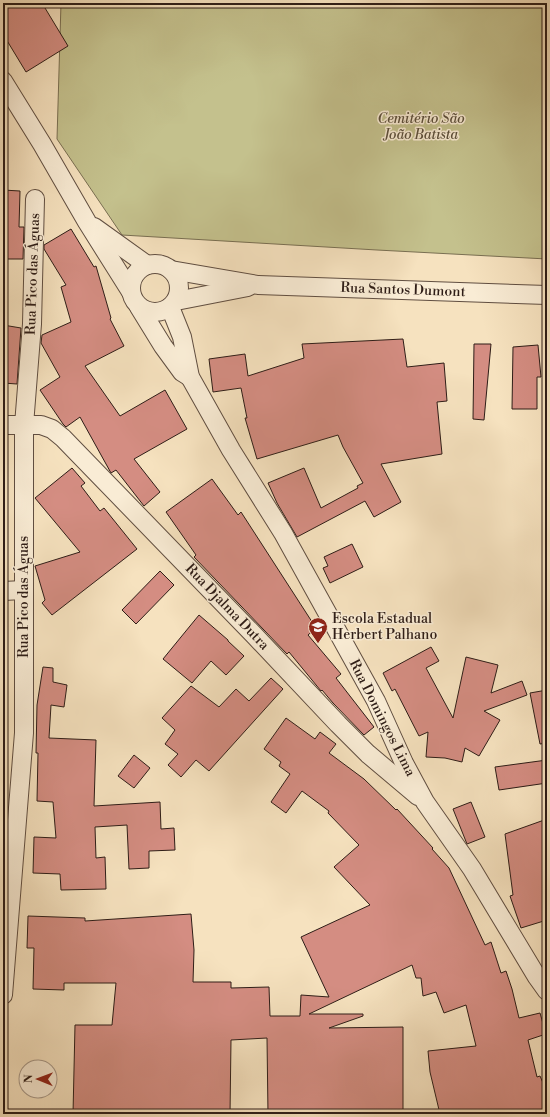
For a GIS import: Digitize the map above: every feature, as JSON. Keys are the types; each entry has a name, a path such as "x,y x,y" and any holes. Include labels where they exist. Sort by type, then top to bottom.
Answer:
{"street":[{"name":"Rua Domingos Lima","path":"3,81 163,346 182,372 190,378"},
{"name":"Rua Pico das Águas","path":"3,995 24,733 24,425 32,324 35,199"},
{"name":"Rua Domingos Lima","path":"87,222 147,265"},
{"path":"147,265 164,265 171,270 176,276 179,284 179,293 173,304 163,312 155,313 146,311 135,300 131,284 134,276 140,269 147,265"},
{"name":"Rua Santos Dumont","path":"171,270 258,286 547,295"},
{"name":"Rua Santos Dumont","path":"173,304 258,286"},
{"name":"Rua Domingos Lima","path":"173,304 182,337 190,378 230,450 283,533 376,701 404,763 425,802 472,869 547,991"},
{"name":"Rua Djalma Dutra","path":"3,426 41,425 52,429 63,438 338,724 368,754 425,802"},
{"path":"3,591 24,590"}],"green space":[{"name":"Cemitério São João Batista","path":"61,3 547,3 547,259 122,235 57,139"}],"building":[{"path":"3,3 42,3 68,46 26,72 3,34"},
{"path":"3,190 20,191 19,227 24,227 23,259 3,259"},
{"path":"71,229 94,267 96,266 111,318 110,319 124,346 85,366 120,416 165,390 187,429 134,459 160,492 144,506 116,470 111,473 80,417 66,427 40,390 60,377 41,343 42,335 71,322 61,287 66,285 44,249 44,245"},
{"path":"3,325 21,328 17,384 3,383"},
{"path":"403,339 407,367 444,363 447,401 437,402 442,454 381,464 401,502 374,517 365,501 297,537 277,503 268,483 304,468 321,508 358,488 357,486 363,483 338,435 257,459 245,418 247,418 241,388 213,392 209,359 245,354 248,376 304,358 302,344"},
{"path":"474,344 491,344 484,420 473,419"},
{"path":"538,345 541,377 537,377 537,409 512,409 513,347"},
{"path":"72,468 85,483 81,486 100,511 104,508 137,549 52,615 42,603 45,600 35,566 80,552 35,498"},
{"path":"212,479 238,515 241,512 316,628 308,635 341,674 336,678 374,727 364,735 322,690 321,691 289,652 287,654 194,557 196,555 166,512"},
{"path":"352,544 363,567 330,583 323,568 328,566 324,557"},
{"path":"160,571 174,585 136,624 122,610"},
{"path":"199,615 244,656 226,675 211,661 192,683 163,659"},
{"path":"431,647 439,661 426,668 453,718 466,657 498,665 491,693 522,681 527,695 484,711 500,720 479,756 465,748 462,762 445,758 426,757 428,732 419,736 395,689 392,691 383,673"},
{"path":"43,667 53,668 53,682 67,685 64,707 51,705 49,738 96,740 94,806 160,802 161,829 174,828 175,850 149,851 149,868 129,869 127,825 95,827 96,858 105,857 106,889 61,890 60,874 33,873 34,837 56,838 53,802 37,801 37,705"},
{"path":"271,678 283,689 209,771 196,760 181,777 168,765 178,754 165,744 175,730 162,718 191,686 219,707 236,689 249,701"},
{"path":"547,690 547,743 540,744 530,693"},
{"path":"286,718 315,739 320,732 336,744 329,753 364,779 396,810 397,809 433,848 432,849 449,868 485,945 491,942 501,973 506,971 519,1018 540,1013 546,1034 528,1040 537,1077 540,1076 547,1092 547,1109 536,1114 440,1114 430,1072 428,1051 476,1046 466,1005 444,1013 436,992 423,996 421,978 416,978 412,965 309,1014 363,1014 363,1016 329,1028 403,1027 403,1114 268,1114 267,1038 231,1040 230,1114 73,1114 75,1025 112,1025 116,983 64,983 64,990 33,989 34,948 27,948 28,916 85,918 85,921 191,914 194,950 193,982 231,982 231,988 269,987 270,1016 300,1016 301,995 329,997 301,937 370,905 334,867 359,845 328,813 329,811 302,791 286,813 271,802 290,774 279,766 281,762 264,749"},
{"path":"134,755 150,768 134,788 118,776"},
{"path":"547,760 547,783 499,790 495,767"},
{"path":"471,802 485,837 467,844 453,809"},
{"path":"547,819 547,920 521,928 510,896 513,895 505,834"}],"place":[{"name":"Escola Estadual Herbert Palhano","path":"318,644"}]}
